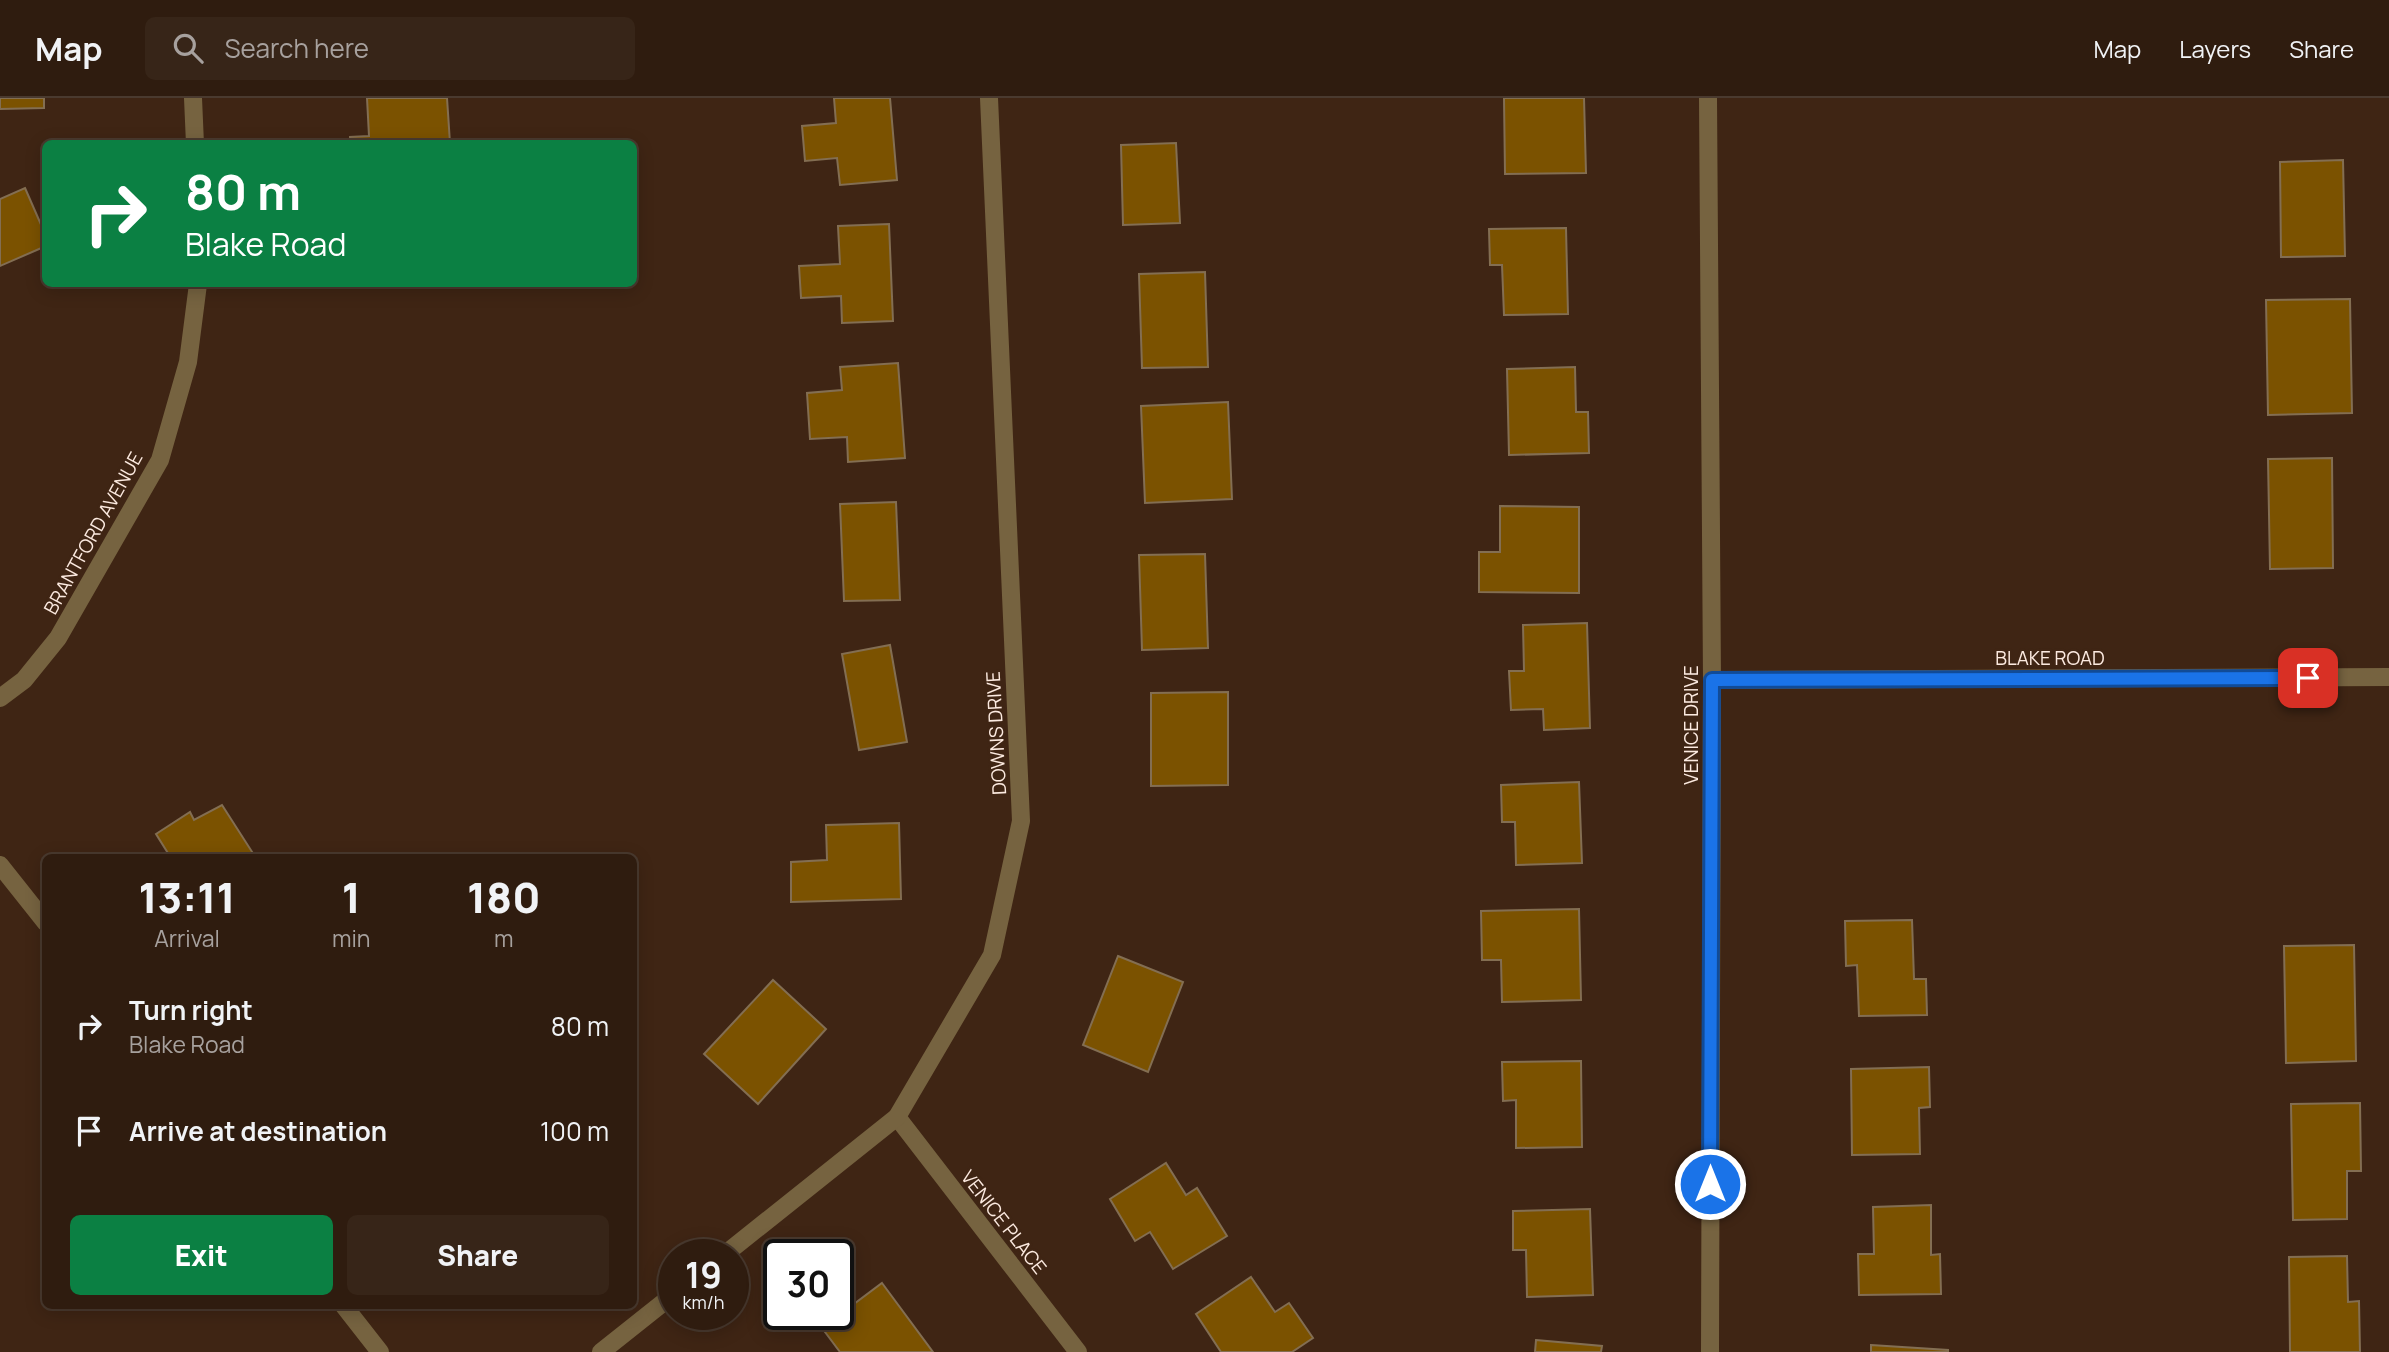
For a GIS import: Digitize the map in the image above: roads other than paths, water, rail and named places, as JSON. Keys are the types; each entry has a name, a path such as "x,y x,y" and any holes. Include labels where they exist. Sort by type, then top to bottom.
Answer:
{"street":[{"path":"193,98 195,140"},
{"name":"DOWNS DRIVE","path":"744,1239 897,1117 992,955 1021,821 989,98"},
{"name":"VENICE DRIVE","path":"1708,98 1712,680 1710,1352"},
{"name":"BRANTFORD AVENUE","path":"0,698 24,680 58,638 160,460 188,362 198,287"},
{"name":"BLAKE ROAD","path":"1712,680 2389,677"},
{"path":"0,865 42,918"},
{"name":"VENICE PLACE","path":"897,1117 1078,1352"},
{"path":"601,1352 658,1307"},
{"path":"346,1309 380,1352"}]}
